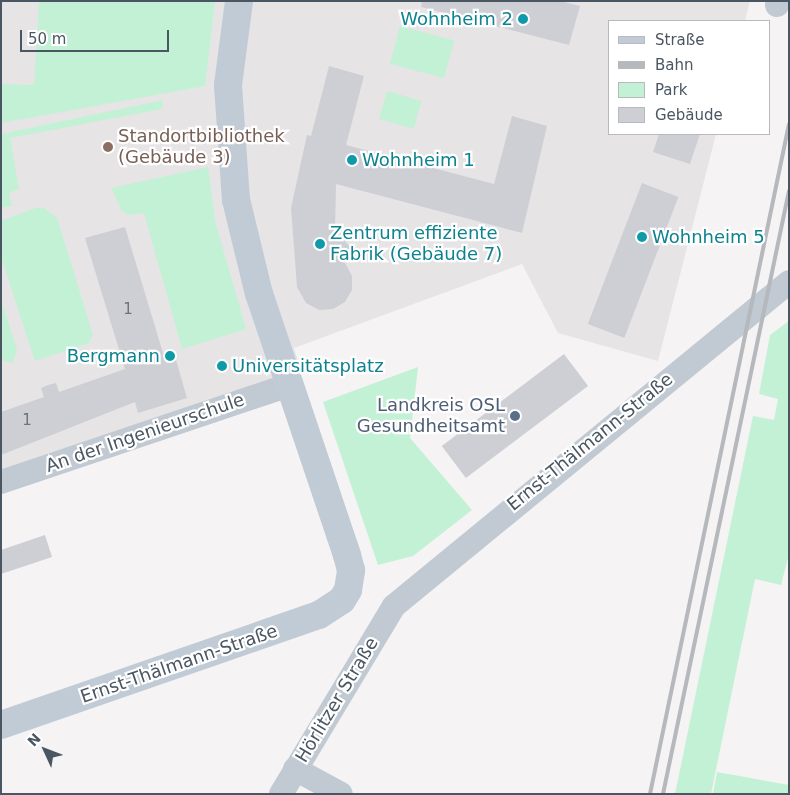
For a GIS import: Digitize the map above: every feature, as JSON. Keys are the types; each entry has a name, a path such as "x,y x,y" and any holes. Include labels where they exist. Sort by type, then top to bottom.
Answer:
{"main road":[{"path":"239,1 228,84 230,158 236,200 259,294 289,385"},
{"name":"Ernst-Thälmann-Straße","path":"1,725 318,615 342,600 348,590 349,562 289,385"}],"street":[{"name":"Ernst-Thälmann-Straße","path":"394,606 789,282"},
{"name":"An der Ingenieurschule","path":"1,482 289,385"},
{"name":"Hörlitzer Straße","path":"281,794 394,606"},
{"path":"296,769 341,794"}],"shaded area":[{"path":"1,1 750,1 745,20 608,20 608,135 716,135 658,361 558,333 522,264 294,348 302,374 1,477"}],"green space":[{"path":"39,1 215,1 205,86 1,123 1,84 34,85"},
{"path":"400,26 454,40 444,78 390,64"},
{"path":"387,91 422,101 414,129 379,119"},
{"path":"163,100 162,109 10,138 19,189 9,193 12,206 1,208 1,134"},
{"path":"208,167 215,221 246,329 182,349 144,213 128,215 122,211 111,188"},
{"path":"36,208 44,208 57,218 93,335 89,343 35,361 1,257 1,221"},
{"path":"1,301 17,349 13,363 1,360"},
{"path":"789,321 789,554 781,585 755,579 711,794 675,794 753,416 774,420 778,399 759,394 770,335"},
{"path":"418,367 410,438 472,510 413,556 378,565 323,402"},
{"path":"717,772 789,785 789,794 713,794"}],"building":[{"name":"Wohnheim 2","path":"422,1 560,1 580,6 569,45 421,7"},
{"name":"Wohnheim 1","path":"329,66 364,76 346,145 494,184 512,116 547,126 522,233 336,184 335,230 352,249 343,259 352,276 352,290 345,302 333,309 319,310 306,303 297,287 291,208 307,135 311,136"},
{"path":"659,135 700,135 690,164 653,152"},
{"name":"Wohnheim 5","path":"642,183 678,197 624,338 588,324"},
{"path":"125,227 166,363 176,360 187,398 138,413 135,402 1,455 1,412 44,397 41,388 48,385 56,383 59,392 125,369 85,238"},
{"name":"Landkreis OSL Gesundheitsamt","path":"564,354 588,386 466,478 442,446"},
{"path":"45,535 52,557 1,574 1,550"}],"railway":[{"path":"650,794 789,124"},
{"path":"663,794 789,191"}],"place":[{"name":"Wohnheim 2","path":"523,19"},
{"name":"Standortbibliothek (Gebäude 3)","path":"108,147"},
{"name":"Wohnheim 1","path":"352,160"},
{"name":"Wohnheim 5","path":"642,237"},
{"name":"Zentrum effiziente Fabrik (Gebäude 7)","path":"320,244"},
{"name":"Bergmann","path":"170,356"},
{"name":"Universitätsplatz","path":"222,366"},
{"name":"Landkreis OSL Gesundheitsamt","path":"515,416"}]}
